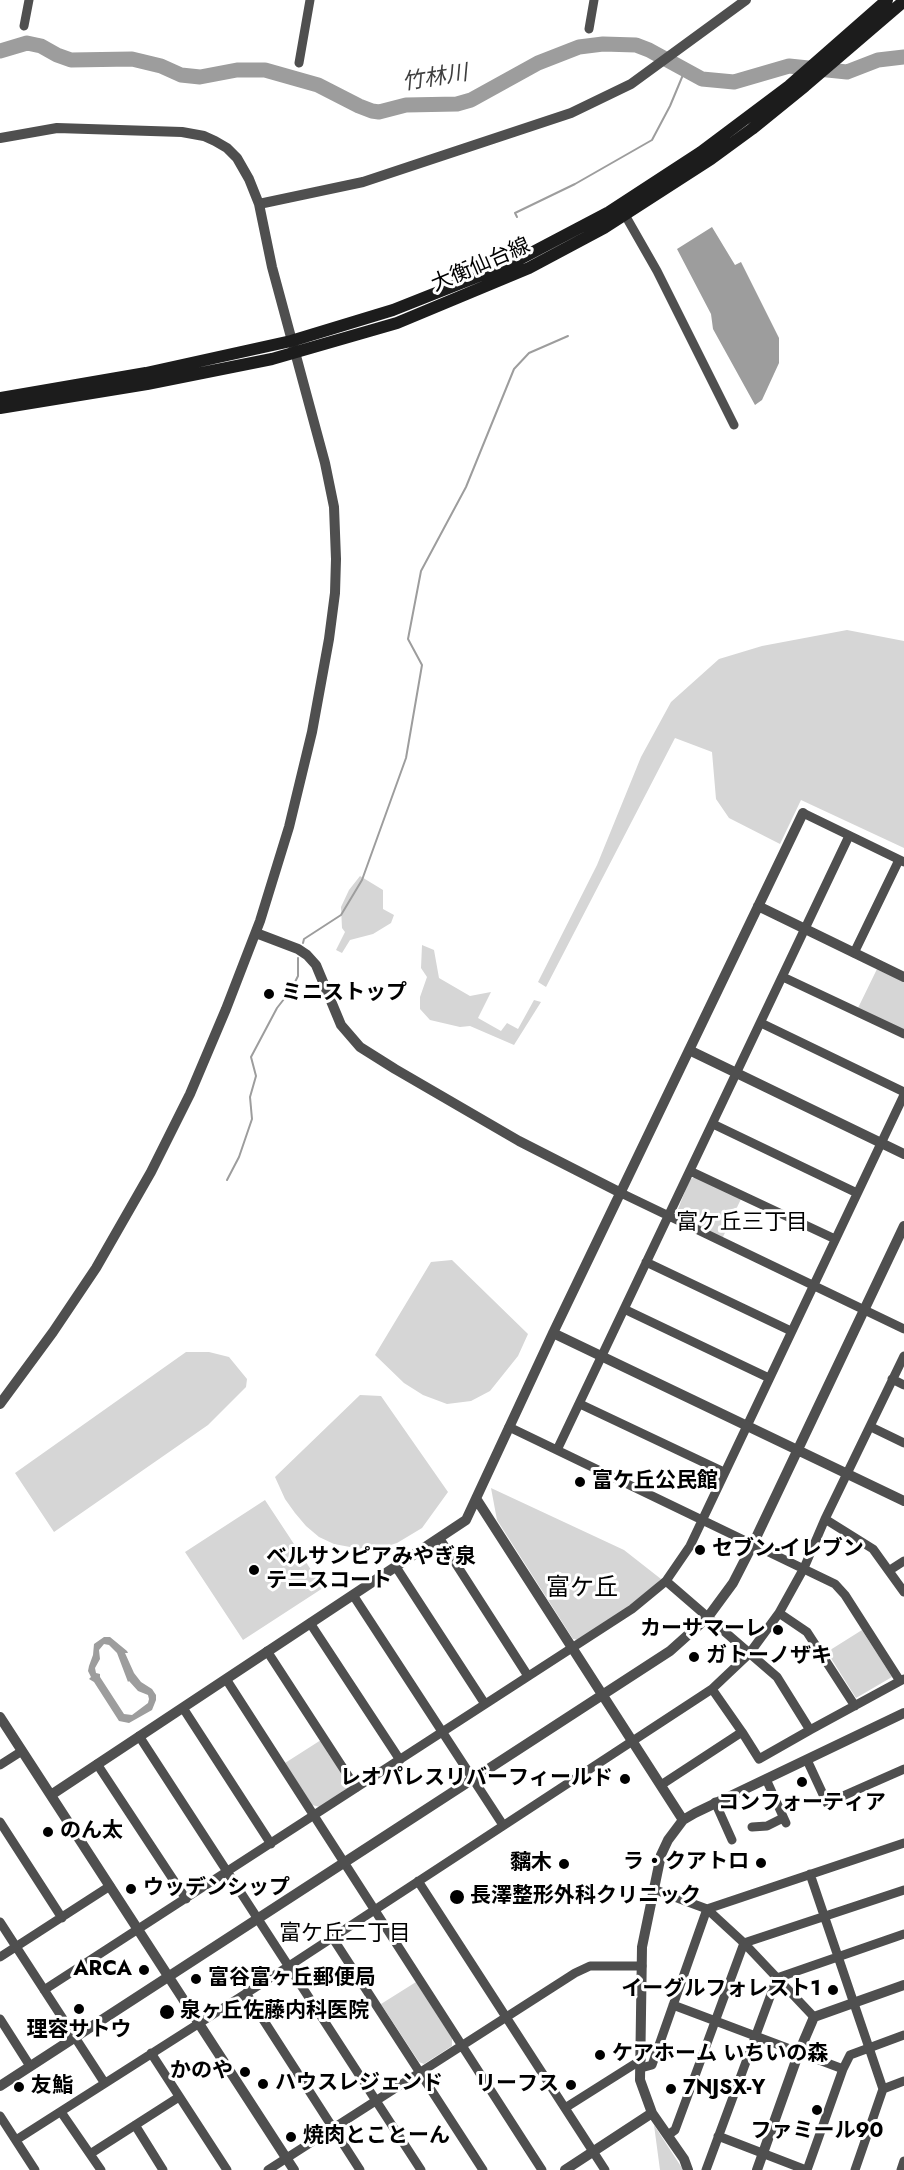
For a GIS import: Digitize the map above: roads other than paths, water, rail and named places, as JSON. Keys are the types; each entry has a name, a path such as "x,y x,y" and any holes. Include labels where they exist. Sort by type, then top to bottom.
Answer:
{"main road":[{"name":"大衡仙台線","path":"0,398 293,347 514,262 609,212 701,152 789,86 887,0"},
{"name":"大衡仙台線","path":"0,408 147,384 397,323 529,268 625,215 711,159 805,86 904,1"}],"street":[{"path":"24,26 29,0"},
{"path":"298,63 310,0"},
{"path":"589,30 594,0"},
{"path":"259,204 363,182 571,113 619,92 746,0"},
{"path":"0,138 57,128 183,132 204,136 227,148 237,158 259,204 272,267 322,453 334,507 336,559 335,593 329,639 312,732 289,827 256,933 190,1094 151,1172 90,1277 0,1404"},
{"path":"625,215 657,271 734,425"},
{"path":"51,1795 466,1520 553,1333 803,813 902,861 854,953"},
{"path":"557,1450 849,836"},
{"path":"758,906 904,976"},
{"path":"256,933 298,949 307,955 316,965 341,1025 360,1047 395,1069 511,1136 621,1193 904,1329"},
{"path":"783,977 904,1034"},
{"path":"44,1990 573,1648 632,1609 666,1581 690,1546 904,1093 761,1023"},
{"path":"689,1050 904,1154"},
{"path":"713,1124 857,1193"},
{"path":"690,1171 836,1239"},
{"path":"0,2086 670,1651 708,1617 733,1583 753,1544 904,1226"},
{"path":"646,1262 791,1331"},
{"path":"624,1309 770,1378"},
{"path":"553,1333 904,1501"},
{"path":"16,2140 289,1966 712,1689 749,1654 779,1613 804,1568 904,1356"},
{"path":"892,1380 904,1385"},
{"path":"580,1404 724,1472"},
{"path":"871,1426 904,1443"},
{"path":"509,1427 835,1584 902,1680 759,1759 712,1689"},
{"path":"477,1500 683,1820"},
{"path":"825,1520 873,1549 904,1592"},
{"path":"440,1539 528,1676"},
{"path":"890,1570 904,1561"},
{"path":"396,1567 485,1704"},
{"path":"666,1581 777,1677 810,1730"},
{"path":"352,1595 503,1825"},
{"path":"779,1613 807,1632 855,1706"},
{"path":"310,1623 400,1760"},
{"path":"267,1651 357,1788"},
{"path":"226,1678 542,2170"},
{"path":"183,1708 271,1844"},
{"path":"688,2170 684,2158 652,2113 642,2087 642,1947 661,1855 668,1840 683,1820 715,1802 904,1713"},
{"path":"0,1716 294,2170"},
{"path":"661,1785 742,1732"},
{"path":"139,1736 421,2170"},
{"path":"0,1766 22,1751"},
{"path":"807,1760 827,1803 904,1769"},
{"path":"97,1764 186,1899"},
{"path":"752,1827 785,1821 766,1779"},
{"path":"715,1802 732,1840"},
{"path":"0,1822 62,1918"},
{"path":"707,1909 904,1843"},
{"path":"810,1874 883,2089 855,2170"},
{"path":"418,1881 605,2170"},
{"path":"0,1958 110,1886"},
{"path":"653,1889 707,1909 744,1943 814,2017"},
{"path":"744,1943 904,1890"},
{"path":"565,2108 641,2064 652,2065 707,1909"},
{"path":"0,1922 104,2082"},
{"path":"777,1978 904,1934"},
{"path":"332,1937 483,2170"},
{"path":"668,2135 675,2130 744,1943"},
{"path":"267,2170 420,2074 574,1973 590,1966 642,1966"},
{"path":"706,2170 777,1978"},
{"path":"757,2170 799,2052 814,2017 904,1985"},
{"path":"246,1993 360,2170"},
{"path":"673,2006 843,2069"},
{"path":"0,2019 30,2066"},
{"path":"718,2136 806,2170 850,2055 904,2035"},
{"path":"151,2053 227,2170"},
{"path":"883,2089 904,2081"},
{"path":"90,2154 179,2097"},
{"path":"61,2112 101,2170"},
{"path":"565,2170 652,2113"},
{"path":"0,2116 35,2170"},
{"path":"135,2125 163,2170"},
{"path":"901,2170 904,2161"}],"waterway":[{"name":"竹林川","path":"0,51 27,43 41,46 71,60 132,59 161,66 181,75 200,77 237,70 265,70 318,85 359,106 379,112 406,105 457,104 471,100 538,63 579,47 603,44 636,45 702,79 734,82 789,66 847,72 878,60 904,57"},
{"path":"517,217 515,213 575,184 652,140 685,70"},
{"path":"303,943 304,939 341,915 362,880 406,758 422,665 408,639 421,571 466,487 514,369 529,353 568,336"},
{"path":"227,1180 239,1157 252,1119 250,1097 256,1076 251,1057 277,1008 291,990 298,976 298,958"}],"place":[{"name":"ミニストップ","path":"269,994"},
{"name":"富ケ丘公民館","path":"580,1482"},
{"name":"セブン-イレブン","path":"700,1550"},
{"name":"ベルサンピアみやぎ泉 テニスコート","path":"254,1570"},
{"name":"カーサマーレ","path":"778,1630"},
{"name":"ガトーノザキ","path":"694,1657"},
{"name":"レオパレスリバーフィールド","path":"625,1779"},
{"name":"コンフォーティア","path":"802,1782"},
{"name":"のん太","path":"48,1832"},
{"name":"ラ・クアトロ","path":"761,1863"},
{"name":"黐木","path":"564,1864"},
{"name":"ウッデンシップ","path":"131,1889"},
{"name":"長澤整形外科クリニック","path":"457,1897"},
{"name":"ARCA","path":"144,1970"},
{"name":"富谷富ヶ丘郵便局","path":"196,1979"},
{"name":"イーグルフォレスト1","path":"833,1990"},
{"name":"理容サトウ","path":"79,2009"},
{"name":"泉ヶ丘佐藤内科医院","path":"167,2012"},
{"name":"ケアホーム いちいの森","path":"600,2055"},
{"name":"かのや","path":"245,2072"},
{"name":"ハウスレジェンド","path":"263,2084"},
{"name":"リーフス","path":"571,2085"},
{"name":"友鮨","path":"19,2087"},
{"name":"7NJSX-Y","path":"671,2089"},
{"name":"ファミール90","path":"817,2110"},
{"name":"焼肉とことーん","path":"291,2137"}],"district":[{"name":"富ケ丘三丁目","path":"742,1224"},
{"name":"富ケ丘","path":"582,1589"},
{"name":"富ケ丘二丁目","path":"345,1935"}]}
